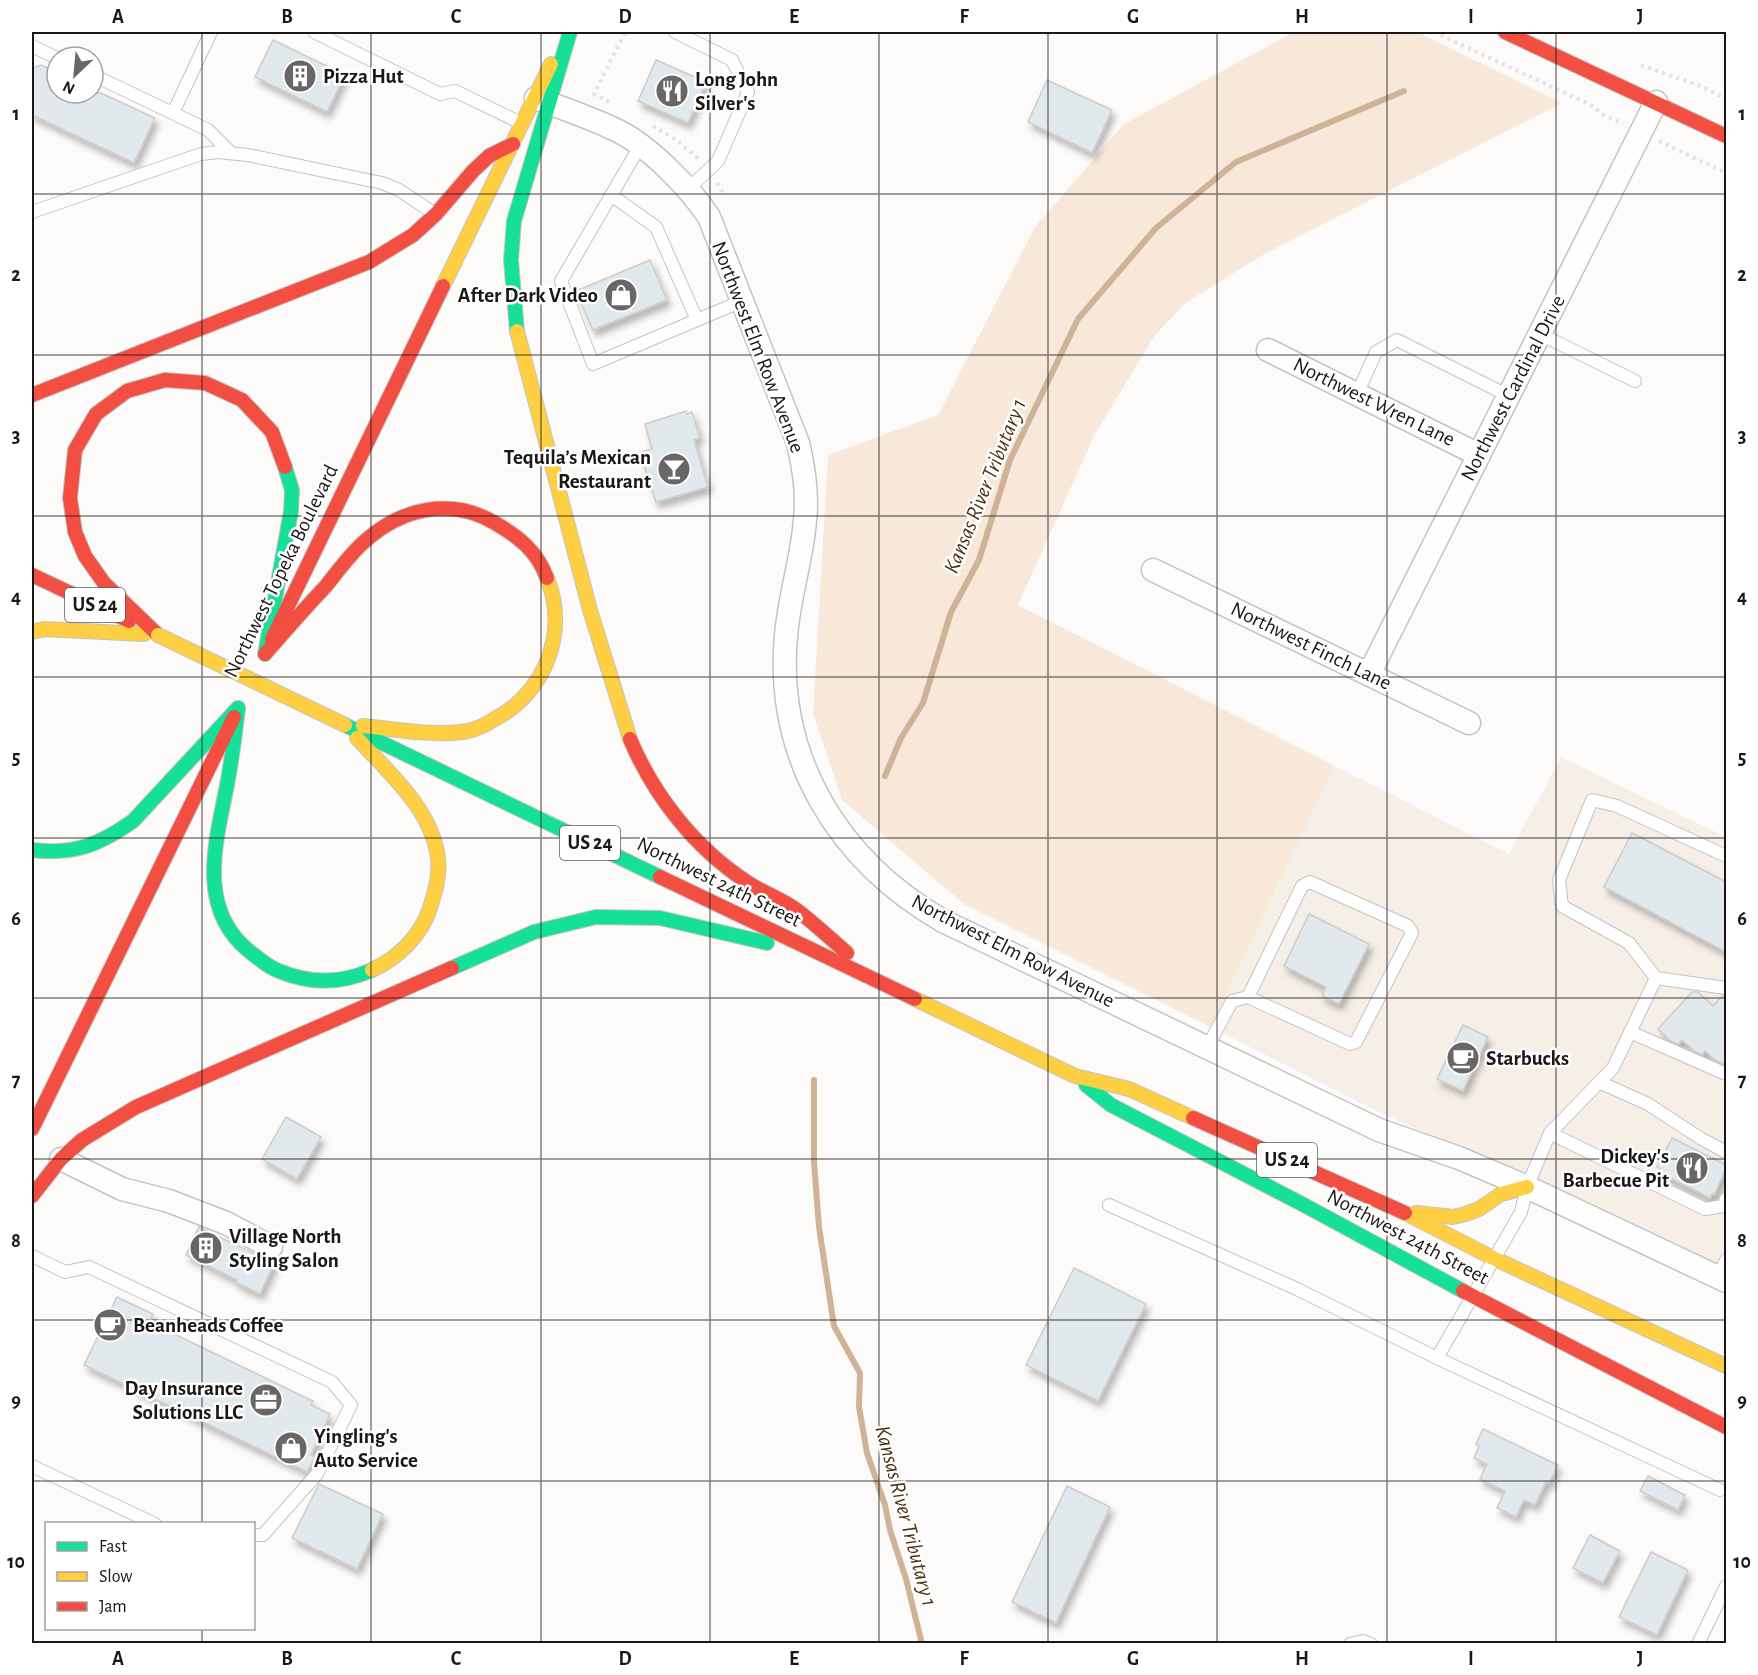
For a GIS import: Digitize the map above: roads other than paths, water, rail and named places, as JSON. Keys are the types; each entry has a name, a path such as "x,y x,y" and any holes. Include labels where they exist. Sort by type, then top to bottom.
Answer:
{"main road":[{"path":"569,32 542,100 514,221 512,260 514,308 517,331 587,600 626,731 653,785 692,836 708,852 747,882 797,910 883,983"},
{"path":"1505,32 1726,136"},
{"name":"Northwest Topeka Boulevard","path":"32,1129 522,124 542,100"},
{"path":"32,395 353,269 388,251 413,235 436,214 489,156 513,144"},
{"path":"158,635 103,584 88,562 77,538 70,513 69,486 72,459 80,437 95,416 126,392 150,382 167,380 202,382 215,385 238,396 258,413 278,442 290,480 290,518 260,663"},
{"path":"260,663 365,541 418,511 443,508 472,512 499,523 529,546 550,579 557,598 558,615 551,654 530,693 503,717 474,730 439,732 345,725"},
{"name":"US 24","path":"32,574 345,725"},
{"path":"32,632 44,629 158,635"},
{"path":"243,699 212,861 218,906 227,926 255,958 276,972 297,980 322,984 347,981 373,972 404,950 416,937 426,920 434,900 437,878 438,856 420,813 408,795 345,725"},
{"path":"32,850 72,852 96,845 114,836 134,821 243,699"},
{"name":"Northwest 24th Street","path":"345,725 1075,1076 1129,1089 1402,1211 1493,1258 1726,1366"},
{"path":"32,1196 61,1159 82,1140 136,1107 534,932 564,923 596,917 660,918 834,960"},
{"name":"Northwest 24th Street","path":"1075,1076 1111,1106 1305,1205 1472,1296 1725,1428"},
{"path":"1402,1211 1453,1217 1479,1209 1501,1194 1527,1187"}],"street":[{"name":"Northwest Elm Row Avenue","path":"542,100 620,132 640,146 688,189 709,217 798,443 803,462 806,481 806,519 787,625 785,673 789,710 799,752 826,810 864,861 893,888 943,921 1207,1048 1379,1130 1459,1158 1724,1272"},
{"name":"Northwest Cardinal Drive","path":"1369,674 1656,102"},
{"name":"Northwest Wren Lane","path":"1268,350 1479,455"},
{"name":"Northwest Finch Lane","path":"1153,570 1468,723"},
{"path":"61,1159 122,1189 169,1201 226,1223 272,1247"}],"lane":[{"path":"173,112 211,32"},
{"path":"314,32 440,94 455,91 522,124"},
{"path":"675,32 732,60 748,92 718,161 688,189"},
{"path":"105,81 208,130 231,153"},
{"path":"640,146 561,281 593,364 742,301"},
{"path":"32,212 201,154 231,153 382,183 399,190 436,214"},
{"path":"611,195 656,227 696,320"},
{"path":"1540,334 1635,381"},
{"path":"1357,394 1376,352 1397,340 1509,396"},
{"path":"1726,856 1617,807 1592,800 1559,880 1562,906 1629,943 1656,978 1726,988"},
{"path":"1207,1048 1232,1001 1248,996 1350,1044 1356,1042 1412,933 1408,926 1310,882 1302,886 1248,996"},
{"path":"1437,1358 1521,1212 1527,1187 1550,1133 1613,1068 1656,978"},
{"path":"1630,1032 1726,1074"},
{"path":"1599,1082 1648,1104 1726,1152"},
{"path":"1550,1133 1705,1209 1723,1206 1726,1199"},
{"path":"1108,1205 1298,1289 1437,1358 1720,1490"},
{"path":"32,1256 65,1272 89,1267 332,1382 345,1397 351,1405 317,1474 263,1535 255,1535"},
{"path":"32,1466 151,1522"},
{"path":"1698,1644 1726,1586"},
{"path":"1350,1644 1363,1641 1371,1644"}],"waterway":[{"name":"Kansas River Tributary 1","path":"885,776 901,738 923,703 951,612 979,560 1010,460 1078,319 1156,228 1236,162 1404,91"},
{"name":"Kansas River Tributary 1","path":"814,1080 814,1162 819,1227 834,1326 860,1373 859,1407 867,1453 885,1505 922,1644"}],"place":[{"name":"Pizza Hut","path":"300,76"},
{"name":"Long John Silver's","path":"672,91"},
{"name":"After Dark Video","path":"621,295"},
{"name":"Tequila’s Mexican Restaurant","path":"674,469"},
{"name":"Starbucks","path":"1463,1058"},
{"name":"Dickey's Barbecue Pit","path":"1692,1168"},
{"name":"Village North Styling Salon","path":"206,1248"},
{"name":"Beanheads Coffee","path":"110,1325"},
{"name":"Day Insurance Solutions LLC","path":"266,1400"},
{"name":"Yingling's Auto Service","path":"291,1448"}]}
